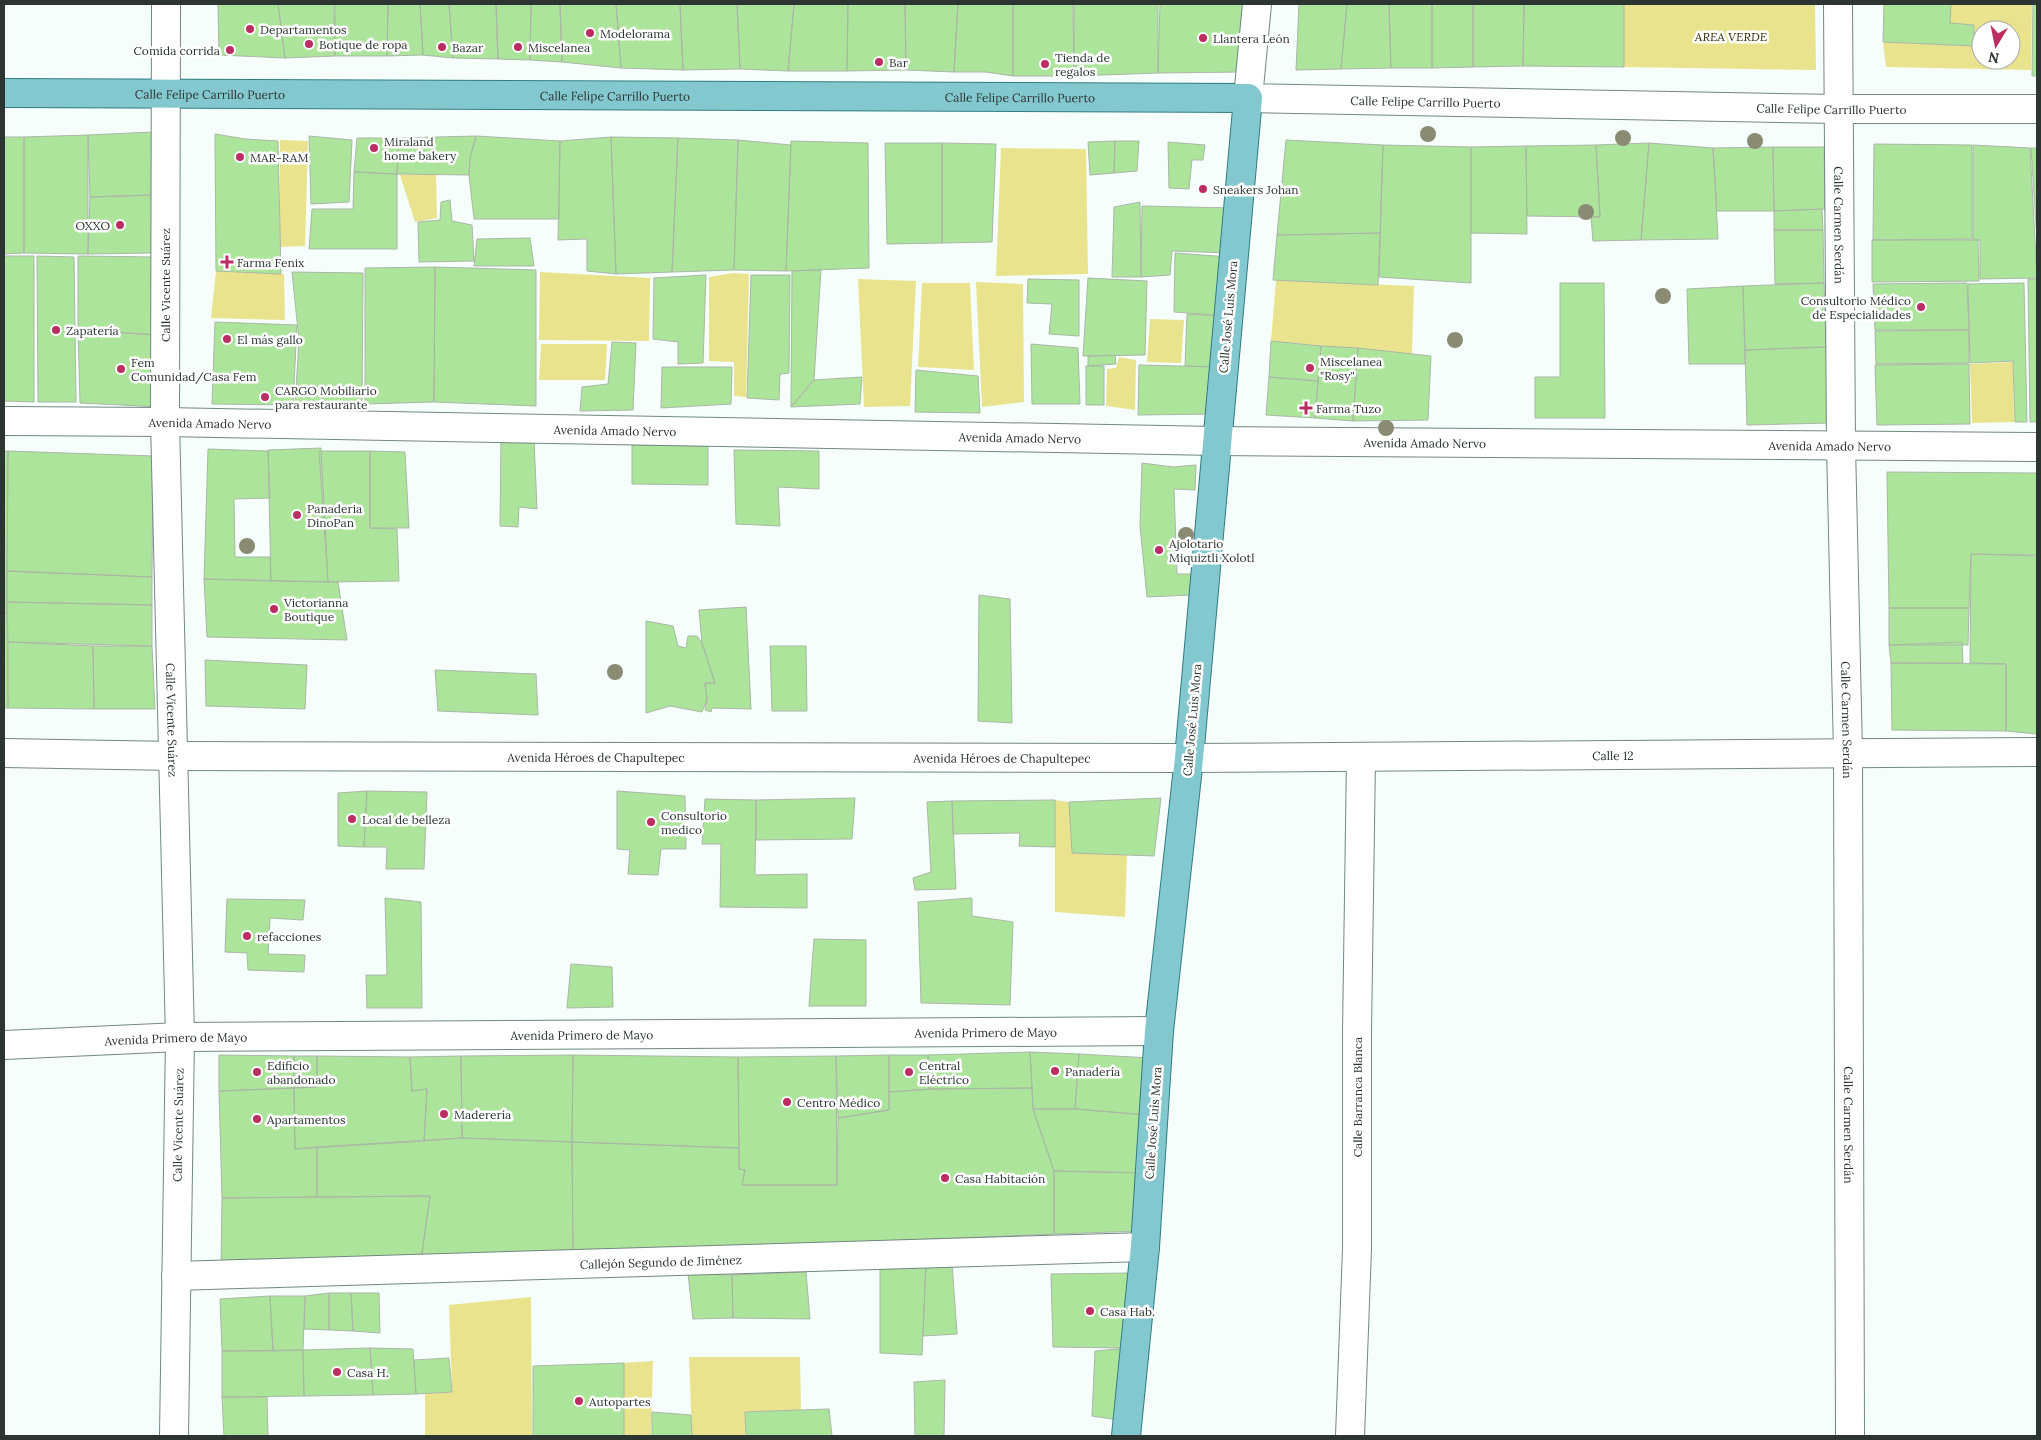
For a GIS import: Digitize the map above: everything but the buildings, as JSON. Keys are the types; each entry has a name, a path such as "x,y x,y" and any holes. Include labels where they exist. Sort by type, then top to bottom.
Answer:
{"main road":[{"name":"Calle Felipe Carrillo Puerto","path":"4,93 1248,98"},
{"name":"Calle José Luis Mora","path":"1126,1436 1145,1247 1159,1031 1189,758 1248,98"}],"street":[{"name":"Calle Vicente Suárez","path":"166,4 165,422 180,1037 174,1436"},
{"name":"Calle José Luis Mora","path":"1248,98 1257,4"},
{"name":"Calle Carmen Serdán","path":"1838,4 1841,445 1848,753 1850,1436"},
{"name":"Calle Felipe Carrillo Puerto","path":"1248,98 1838,109 2037,108"},
{"name":"Avenida Amado Nervo","path":"4,421 165,422 1216,441 2037,447"},
{"name":"Calle 12","path":"1189,758 2037,752"},
{"name":"Avenida Héroes de Chapultepec","path":"4,753 174,756 1189,758"},
{"name":"Calle Barranca Blanca","path":"1350,1436 1357,1249 1357,1033 1361,757"},
{"name":"Avenida Primero de Mayo","path":"4,1045 180,1037 1159,1031"},
{"name":"Callejón Segundo de Jiménez","path":"176,1276 1145,1247"}],"green space":[{"name":"AREA VERDE","path":"1624,4 1815,4 1816,70 1624,67"},
{"path":"1951,4 2032,4 2031,70 2021,70 2021,20 1971,20 1971,25 1950,23"},
{"path":"1883,42 1971,46 1971,69 1886,67"},
{"path":"280,140 308,141 305,246 280,247"},
{"path":"1001,148 1086,149 1088,274 996,276"},
{"path":"436,174 437,218 415,222 400,175"},
{"path":"216,271 284,274 285,320 211,318"},
{"path":"540,272 650,278 649,341 539,340"},
{"path":"733,273 749,274 746,397 734,396 734,362 709,361 709,277"},
{"path":"858,279 916,281 910,406 864,407"},
{"path":"1276,280 1414,286 1412,354 1271,341"},
{"path":"976,282 1023,284 1024,402 982,407"},
{"path":"922,283 970,283 974,370 918,367"},
{"path":"1150,319 1184,320 1181,363 1147,362"},
{"path":"541,344 607,344 605,380 539,380"},
{"path":"1119,357 1136,360 1135,410 1106,406 1107,369 1116,368"},
{"path":"2013,362 2014,422 1972,423 1970,364"},
{"path":"1055,800 1069,802 1072,853 1127,855 1125,917 1055,912"},
{"path":"531,1297 532,1436 425,1436 425,1394 452,1392 449,1305"},
{"path":"689,1357 800,1357 801,1410 745,1412 745,1436 692,1436"},
{"path":"653,1361 651,1436 624,1436 624,1363"}],"place":[{"name":"Departamentos","path":"250,29"},
{"name":"Modelorama","path":"590,33"},
{"name":"Llantera León","path":"1203,38"},
{"name":"Botique de ropa","path":"309,44"},
{"name":"Bazar","path":"442,47"},
{"name":"Miscelanea","path":"518,47"},
{"name":"Comida corrida","path":"230,50"},
{"name":"Bar","path":"879,62"},
{"name":"Tienda de regalos","path":"1045,64"},
{"name":"Miraland home bakery","path":"374,148"},
{"name":"MAR-RAM","path":"240,157"},
{"name":"Sneakers Johan","path":"1203,189"},
{"name":"OXXO","path":"120,225"},
{"name":"Farma Fenix","path":"227,262"},
{"name":"Consultorio Médico de Especialidades","path":"1921,307"},
{"name":"Zapatería","path":"56,330"},
{"name":"El más gallo","path":"227,339"},
{"name":"Miscelanea \"Rosy\"","path":"1310,368"},
{"name":"Fem Comunidad/Casa Fem","path":"121,369"},
{"name":"CARGO Mobiliario para restaurante","path":"265,397"},
{"name":"Farma Tuzo","path":"1306,408"},
{"name":"Panaderia DinoPan","path":"297,515"},
{"name":"Ajolotario Miquiztli Xolotl","path":"1159,550"},
{"name":"Victorianna Boutique","path":"274,609"},
{"name":"Local de belleza","path":"352,819"},
{"name":"Consultorio medico","path":"651,822"},
{"name":"refacciones","path":"247,936"},
{"name":"Panadería","path":"1055,1071"},
{"name":"Edificio abandonado","path":"257,1072"},
{"name":"Central Eléctrico","path":"909,1072"},
{"name":"Centro Médico","path":"787,1102"},
{"name":"Maderería","path":"444,1114"},
{"name":"Apartamentos","path":"257,1119"},
{"name":"Casa Habitación","path":"945,1178"},
{"name":"Casa Hab.","path":"1090,1311"},
{"name":"Casa H.","path":"337,1372"},
{"name":"Autopartes","path":"579,1401"}]}
